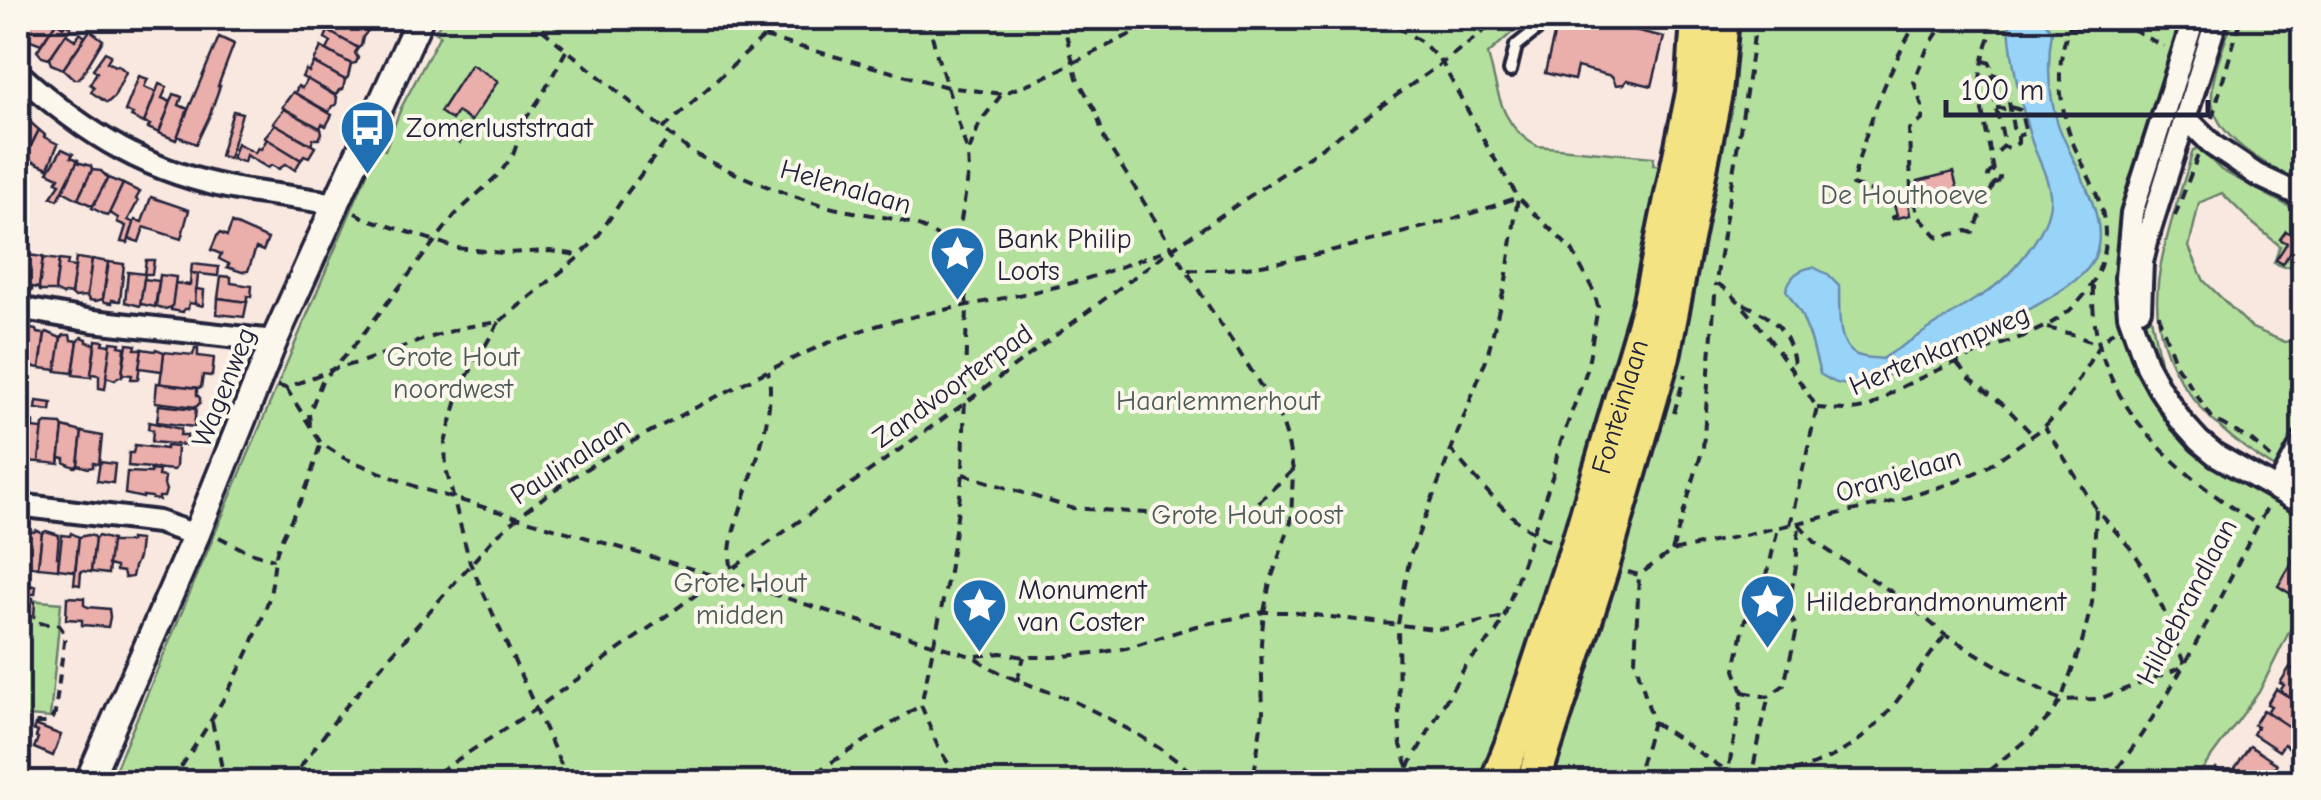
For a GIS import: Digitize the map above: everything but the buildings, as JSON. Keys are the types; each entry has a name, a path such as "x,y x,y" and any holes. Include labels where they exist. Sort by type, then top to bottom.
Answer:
{"main road":[{"name":"Fonteinlaan","path":"1497,782 1577,548 1649,306 1693,94 1698,18"},
{"name":"Fonteinlaan","path":"1533,782 1602,567 1663,356 1715,94 1722,18"}],"street":[{"name":"Wagenweg","path":"88,782 202,534 274,341 340,206 420,18"},
{"path":"2194,18 2132,213 2126,278 2129,315 2159,388 2199,442 2216,455 2281,481 2304,505"},
{"path":"2141,346 2140,286 2145,247 2218,18"},
{"path":"18,73 84,128 128,154 172,172 239,189 340,206"},
{"path":"2186,118 2214,146 2258,176 2304,197"},
{"path":"18,308 274,341"},
{"path":"2281,481 2304,440"},
{"path":"18,505 158,522 202,534"}],"lane":[{"path":"1510,71 1516,46 1551,18"}],"path":[{"name":"Helenalaan","path":"528,18 690,151 713,164 826,206 915,226 937,236 955,257"},
{"path":"663,129 785,18"},
{"path":"928,18 962,128 969,171 955,257 967,304 963,474 949,572 921,705 938,747 960,782"},
{"path":"1062,18 1076,78 1105,140 1282,422 1293,470 1291,522 1264,612 1260,643 1263,712 1253,782"},
{"path":"764,38 947,87 1002,94 1173,18"},
{"path":"1381,18 1422,42 1442,63 1518,196 1572,250 1598,306 1587,370 1504,618 1466,665 1400,782"},
{"name":"Zandvoorterpad","path":"423,782 537,708 965,403 1172,248 1442,63 1501,18"},
{"path":"1602,567 1639,574 1672,551 1703,448 1722,228 1756,18"},
{"path":"1911,191 1890,196 1852,186 1890,72 1919,18"},
{"path":"1947,18 1927,48 1914,82 1922,120 1908,130 1911,191 1918,216 1938,237 1973,233 2000,177 1994,171 1979,95 1991,33 2000,18"},
{"path":"2074,18 2060,55 2062,104 2068,132 2100,204 2102,260 2092,300 2099,345 2114,385 2132,416 2176,465 2258,525"},
{"path":"2069,28 2086,31 2116,18 2181,57"},
{"path":"2173,222 2206,138 2241,18"},
{"path":"311,428 309,414 322,381 455,216 500,174 513,155 526,118 566,51"},
{"path":"1984,61 1990,63 1993,74 1996,108 2006,112 2020,110 2026,134 2018,136"},
{"path":"1993,74 2006,82 2009,96 2002,131 2004,147"},
{"path":"1994,84 2006,82"},
{"path":"968,154 980,122 1002,94"},
{"path":"1995,98 2009,96"},
{"path":"2006,112 2018,136"},
{"path":"2002,131 2013,128"},
{"path":"569,782 470,562 444,442 460,389 498,322 596,239 671,136"},
{"path":"1992,156 2015,145 2018,136"},
{"path":"1186,270 1216,271 1328,252 1474,214 1518,196"},
{"path":"1408,768 1399,718 1398,624 1410,556 1487,357 1506,280 1518,196"},
{"path":"340,206 457,248 550,251 578,258"},
{"name":"Paulinalaan","path":"289,782 342,712 470,562 518,516 625,444 768,371 853,334 967,304 1070,283 1172,248"},
{"name":"Hertenkampweg","path":"1716,283 1726,287 1740,302 1817,408 1848,410 1869,406 1956,362 2044,327 2068,312 2093,286"},
{"path":"1740,302 1782,329 1792,348 1796,374"},
{"path":"2159,305 2160,320 2176,365 2198,400 2213,419 2252,441 2281,481"},
{"name":"Oranjelaan","path":"1672,551 1896,501 1987,467 2045,426 2064,407 2099,345 2129,315"},
{"path":"286,388 332,369 464,327 498,322"},
{"path":"2044,327 2099,345"},
{"path":"1956,362 2033,435"},
{"path":"732,568 730,552 736,526 766,422 768,371"},
{"path":"274,384 286,388 321,442 344,458 419,488 974,656 1017,682 1073,702 1121,727 1168,754 1201,782"},
{"path":"1790,526 1817,408"},
{"path":"1798,524 1815,542 1904,600 1946,635 2061,700 2098,699 2185,666 2142,566 2096,510 2045,426"},
{"path":"171,782 212,721 243,664 267,606 274,559 304,493 321,442"},
{"path":"1450,449 1489,494 1532,533 1559,543"},
{"path":"963,474 1071,508 1206,521 1251,509 1293,470"},
{"name":"Hildebrandlaan","path":"2107,782 2140,740 2185,666 2281,481"},
{"path":"1975,782 2031,736 2061,700 2092,603 2096,510"},
{"path":"1750,782 1768,698 1784,685 1797,629 1788,610 1798,524"},
{"path":"1653,722 1721,767 1726,782 1743,692 1735,670 1745,620 1760,604 1778,528"},
{"path":"202,534 274,559"},
{"path":"1636,782 1653,722 1636,660 1639,574"},
{"path":"1760,604 1788,610"},
{"path":"974,656 1054,656 1126,648 1196,626 1264,612 1434,630 1504,618"},
{"path":"18,726 49,724 55,713 66,634 59,625 38,623"},
{"path":"1758,782 1825,760 1857,742 1885,716 1946,635"},
{"path":"1017,682 1024,656"},
{"path":"1743,692 1768,698"},
{"path":"801,782 921,705"},
{"path":"212,721 225,782"}],"green space":[{"name":"Haarlemmerhout","path":"443,18 1528,18 1488,54 1502,107 1515,129 1537,146 1654,157 1653,165 1670,167 1730,18 2204,18 2183,84 2156,221 2149,307 2169,407 2303,523 2304,602 2259,692 2193,782 110,782 378,147 385,150 401,108 440,35 435,32"},
{"path":"2233,18 2303,18 2303,109 2298,111 2303,112 2303,183 2244,149 2214,110 2215,75"},
{"path":"2199,148 2221,170 2303,214 2303,264 2285,267 2274,263 2280,246 2222,193 2199,203 2189,247 2204,281 2252,328 2285,342 2303,339 2303,427 2275,468 2224,431 2202,409 2170,360 2161,332 2157,302 2163,254 2193,150"},
{"path":"18,599 61,603 50,718 18,715"}],"water":[{"path":"2020,18 2042,18 2052,31 2049,77 2054,110 2089,192 2099,230 2098,248 2091,264 2081,276 2044,301 1905,367 1865,382 1841,384 1830,380 1820,374 1801,314 1786,290 1799,272 1813,267 1839,286 1840,325 1845,343 1857,355 1882,359 1989,291 2014,268 2036,239 2049,208 2050,194 2028,128 2015,70 2009,27"}],"place":[{"name":"Zomerluststraat","path":"367,176"},
{"name":"Bank Philip Loots","path":"958,303"},
{"name":"Hildebrandmonument","path":"1767,650"},
{"name":"Monument van Coster","path":"979,654"}],"park label":[{"name":"De Houthoeve","path":"1904,194"},
{"name":"Grote Hout noordwest","path":"453,372"},
{"name":"Grote Hout oost","path":"1247,514"},
{"name":"Grote Hout midden","path":"740,598"}]}
